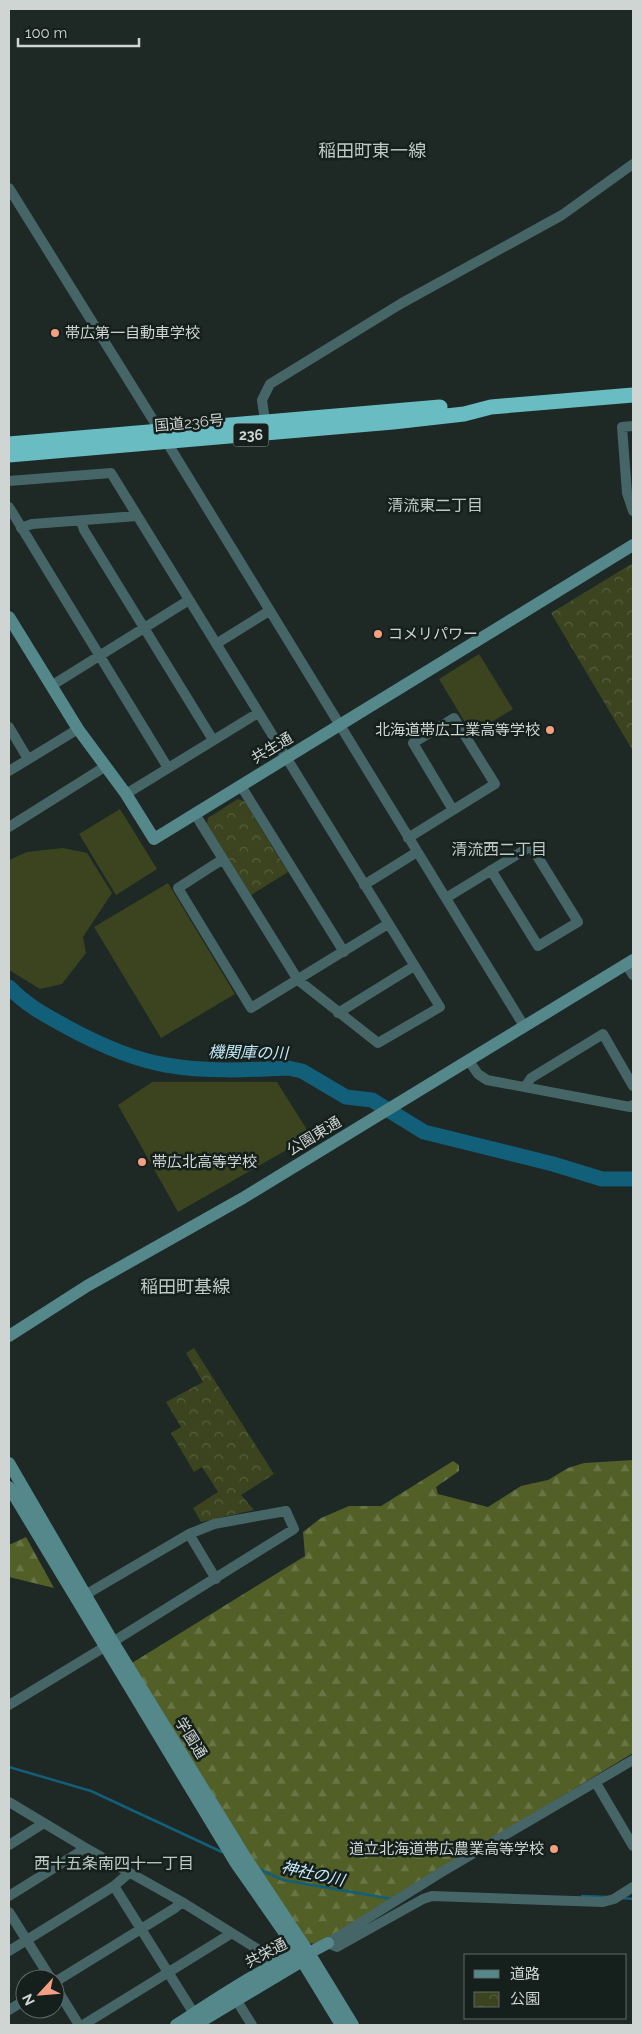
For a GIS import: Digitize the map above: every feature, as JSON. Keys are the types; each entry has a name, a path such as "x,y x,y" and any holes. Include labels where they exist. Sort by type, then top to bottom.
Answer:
{"highway":[{"name":"国道236号","path":"9,444 402,421 464,414 491,407 633,395"},
{"name":"国道236号","path":"9,455 163,436"}],"street":[{"path":"266,428 262,400 270,384 402,303 562,215 633,164"},
{"path":"9,188 524,1026"},
{"path":"633,426 622,427 629,472 627,493 633,511"},
{"path":"9,481 111,473 440,1007 378,1043 338,1013 298,980 195,814"},
{"path":"9,507 168,768"},
{"path":"21,528 32,524 81,522 137,516"},
{"path":"81,522 84,530 213,740"},
{"name":"共生通","path":"9,617 78,729 126,794 154,839 633,545"},
{"path":"50,686 189,600"},
{"path":"216,644 269,611"},
{"path":"126,794 258,713"},
{"path":"408,838 495,784 454,718 413,743 453,810"},
{"path":"9,727 28,759"},
{"path":"9,772 78,729"},
{"path":"9,827 106,766"},
{"path":"241,786 344,952"},
{"path":"446,898 491,870 531,846 578,922 538,946 491,870"},
{"path":"364,885 417,852"},
{"path":"223,859 178,888 251,1008 388,924"},
{"path":"630,962 633,975"},
{"name":"公園東通","path":"9,1336 87,1286 243,1198 630,962"},
{"path":"338,1013 414,966"},
{"path":"525,1087 531,1078 602,1034 633,1086"},
{"path":"469,1061 478,1074 487,1080 630,1107 633,1105"},
{"name":"学園通","path":"10,1469 85,1595 109,1645"},
{"name":"学園通","path":"9,1487 244,1855 341,2025"},
{"path":"9,1705 216,1579 294,1529 286,1511 214,1524 189,1534 85,1595"},
{"path":"189,1534 216,1579"},
{"path":"328,1943 440,1873 633,1760"},
{"path":"596,1783 633,1846"},
{"path":"9,1802 182,1902 264,1953 276,1970"},
{"path":"9,1845 44,1823"},
{"path":"9,1896 78,1853 84,1847"},
{"path":"9,1951 114,1886 129,1873"},
{"path":"114,1886 196,2021"},
{"path":"328,1943 337,1947 422,1899 432,1896 602,1902 614,1899 633,1888"},
{"path":"65,1976 182,1902"},
{"path":"9,1912 45,1969"},
{"path":"83,2025 232,1933"},
{"name":"共栄通","path":"196,2021 276,1970 328,1943"},
{"name":"学園通","path":"302,1956 353,2025"},
{"name":"共栄通","path":"176,2025 196,2021 237,2000 276,1970"},
{"path":"237,2000 252,2025"},
{"path":"65,2002 79,2025"}],"green space":[{"path":"633,563 633,751 551,613"},
{"path":"479,654 513,709 472,734 439,679"},
{"path":"238,799 244,801 288,872 251,895 207,824 208,818"},
{"path":"120,809 157,869 116,895 79,834"},
{"path":"63,848 87,853 112,893 83,937 86,953 62,984 40,989 9,970 9,860 27,852"},
{"path":"168,883 235,994 161,1038 94,927"},
{"path":"152,1082 277,1082 311,1136 178,1212 118,1105"},
{"path":"194,1348 274,1474 241,1495 254,1510 201,1522 193,1508 218,1492 202,1467 194,1472 171,1433 181,1427 166,1402 203,1382 186,1353"},
{"path":"633,1460 633,1753 318,1944 305,1943 132,1663 305,1556 303,1532 321,1518 349,1506 381,1506 453,1461 459,1465 459,1471 436,1487 438,1494 488,1507 521,1486 548,1480 568,1468 584,1463"},
{"path":"26,1537 54,1588 9,1577 9,1545"}],"waterway":[{"name":"機関庫の川","path":"9,987 43,1014 101,1044 127,1055 166,1065 196,1069 288,1068 302,1071 346,1097 372,1100 424,1132 553,1164 602,1179 633,1179"},
{"name":"神社の川","path":"9,1767 91,1791 222,1852"},
{"name":"神社の川","path":"259,1869 283,1880 392,1899"},
{"name":"神社の川","path":"582,1896 607,1897"},
{"name":"神社の川","path":"622,1898 633,1899"}],"place":[{"name":"帯広第一自動車学校","path":"55,333"},
{"name":"コメリパワー","path":"378,634"},
{"name":"北海道帯広工業高等学校","path":"550,730"},
{"name":"帯広北高等学校","path":"142,1162"},
{"name":"道立北海道帯広農業高等学校","path":"554,1849"}],"district":[{"name":"稲田町東一線","path":"372,151"},
{"name":"清流東二丁目","path":"435,505"},
{"name":"清流西二丁目","path":"499,849"},
{"name":"稲田町基線","path":"185,1287"},
{"name":"西十五条南四十一丁目","path":"114,1863"}]}
